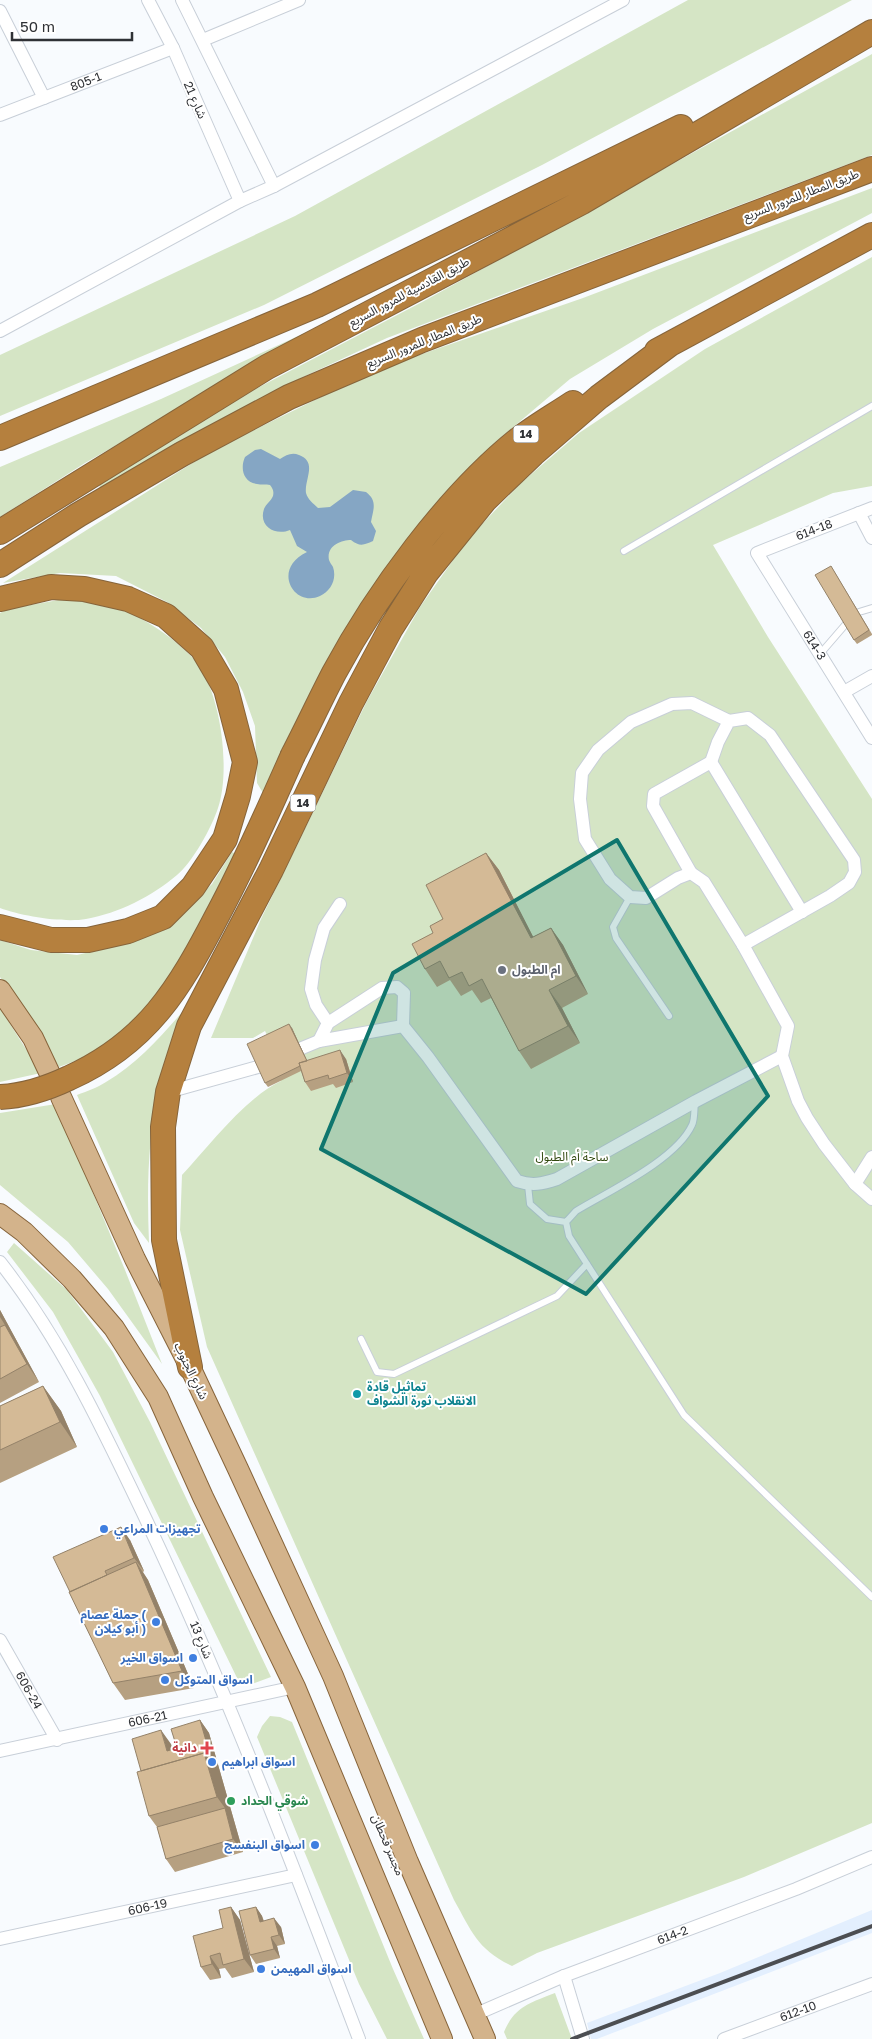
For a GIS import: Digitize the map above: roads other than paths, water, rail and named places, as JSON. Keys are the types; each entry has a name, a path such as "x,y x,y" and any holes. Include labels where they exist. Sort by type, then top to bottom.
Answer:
{"highway":[{"path":"0,438 317,305 823,59 872,32"},
{"name":"طريق القادسية للمرور السريع","path":"0,532 267,367 582,202 823,59"},
{"name":"طريق المطار للمرور السريع","path":"0,565 78,515 182,454 289,397 422,340 872,169"},
{"name":"14","path":"0,1097 45,1089 83,1072 114,1053 142,1029 170,998 194,960 237,881 294,755 335,672 381,596 418,546 469,485 520,438 596,388 670,344 872,235"},
{"name":"14","path":"190,1367 164,1240 163,1127 168,1092 189,1026 270,870 351,703 391,628 426,573 485,500 533,454 599,397 670,344"},
{"path":"0,599 51,587 84,589 128,599 166,616 202,648 226,689 244,762 238,796 226,839 193,887 163,917 128,931 88,940 51,940 0,927"}],"main road":[{"path":"0,990 33,1038 50,1074"},
{"name":"شارع الجنوب","path":"61,1097 135,1259 190,1367 238,1469 318,1646"},
{"path":"0,1214 24,1232 72,1279 114,1328 158,1397 295,1687 442,2039"},
{"path":"318,1646 333,1676 408,1862 485,2039"},
{"name":"مجسر قحطان","path":"318,1646 361,1794 456,2039"},
{"name":"مجسر قحطان","path":"285,1666 361,1794 471,2039"}],"street":[{"name":"شارع 21","path":"148,0 173,48 240,201"},
{"path":"182,0 274,186"},
{"path":"203,40 299,0"},
{"path":"0,331 240,201 274,186 622,0"},
{"path":"0,11 44,98"},
{"name":"805-1","path":"0,115 173,48"},
{"name":"614-18","path":"757,553 872,508"},
{"path":"859,513 872,538"},
{"name":"614-3","path":"757,553 872,738"},
{"path":"844,692 872,676"},
{"path":"691,873 678,878 646,898 630,897 610,880 585,839 580,800 582,773 598,750 631,722 672,704 692,703 729,721 748,718 770,736 854,860 855,872 849,884 743,945"},
{"path":"729,721 718,742 711,762 654,794 653,806 691,873 704,882 743,945 788,1026 782,1056 798,1101 807,1118 855,1184 872,1199"},
{"path":"711,762 802,912"},
{"path":"328,1023 316,1005 311,989 315,960 324,928 340,904"},
{"path":"319,1041 328,1023 382,988 397,986 404,993 402,1026 428,1057 517,1182 528,1185 541,1185 557,1179 696,1101 782,1056"},
{"path":"302,1048 319,1041 402,1026"},
{"path":"168,1092 258,1067"},
{"path":"855,1184 872,1157"},
{"name":"شارع 13","path":"0,1262 49,1330 99,1424 175,1582 227,1702 359,2039"},
{"name":"606-24","path":"0,1640 57,1740"},
{"name":"606-21","path":"0,1751 295,1687"},
{"name":"614-2","path":"474,2015 564,1976 796,1889 872,1857"},
{"name":"606-19","path":"0,1939 296,1875"},
{"path":"564,1976 583,2039"},
{"name":"612-10","path":"724,2039 872,1984"}],"lane":[{"path":"624,551 872,406"},
{"path":"859,612 872,608"},
{"path":"820,654 845,625"},
{"path":"630,897 613,927 616,938 669,1016"},
{"path":"566,1222 576,1211 658,1162 676,1146 692,1124 696,1101"},
{"path":"528,1185 530,1204 547,1219 566,1222"},
{"path":"566,1222 569,1236 684,1415 872,1597"},
{"path":"361,1339 377,1372 394,1374 557,1296 587,1264"}],"water":[{"path":"261,449 280,459 294,454 305,458 309,467 306,493 309,500 318,508 330,507 353,490 366,492 372,499 374,506 371,522 376,531 373,541 362,545 347,540 332,548 329,560 334,571 334,580 330,588 320,596 302,597 290,585 288,577 290,568 296,559 307,552 297,546 290,530 285,532 274,531 266,525 263,515 264,509 273,496 273,489 270,485 252,483 244,474 245,457 255,450"}],"railway":[{"path":"572,2039 872,1926"}],"place":[{"name":"ام الطبول","path":"502,970"},
{"name":"تماثيل قادة الانقلاب ثورة الشواف","path":"357,1394"},
{"name":"تجهيزات المراعي","path":"104,1529"},
{"name":"جملة عصام ( أبو كيلان )","path":"156,1622"},
{"name":"اسواق الخير","path":"193,1658"},
{"name":"اسواق المتوكل","path":"165,1680"},
{"name":"دانية","path":"207,1748"},
{"name":"اسواق ابراهيم","path":"212,1762"},
{"name":"شوقي الحداد","path":"231,1801"},
{"name":"اسواق البنفسج","path":"315,1845"},
{"name":"اسواق المهيمن","path":"261,1969"}],"park label":[{"name":"ساحة أم الطبول","path":"572,1157"}]}
